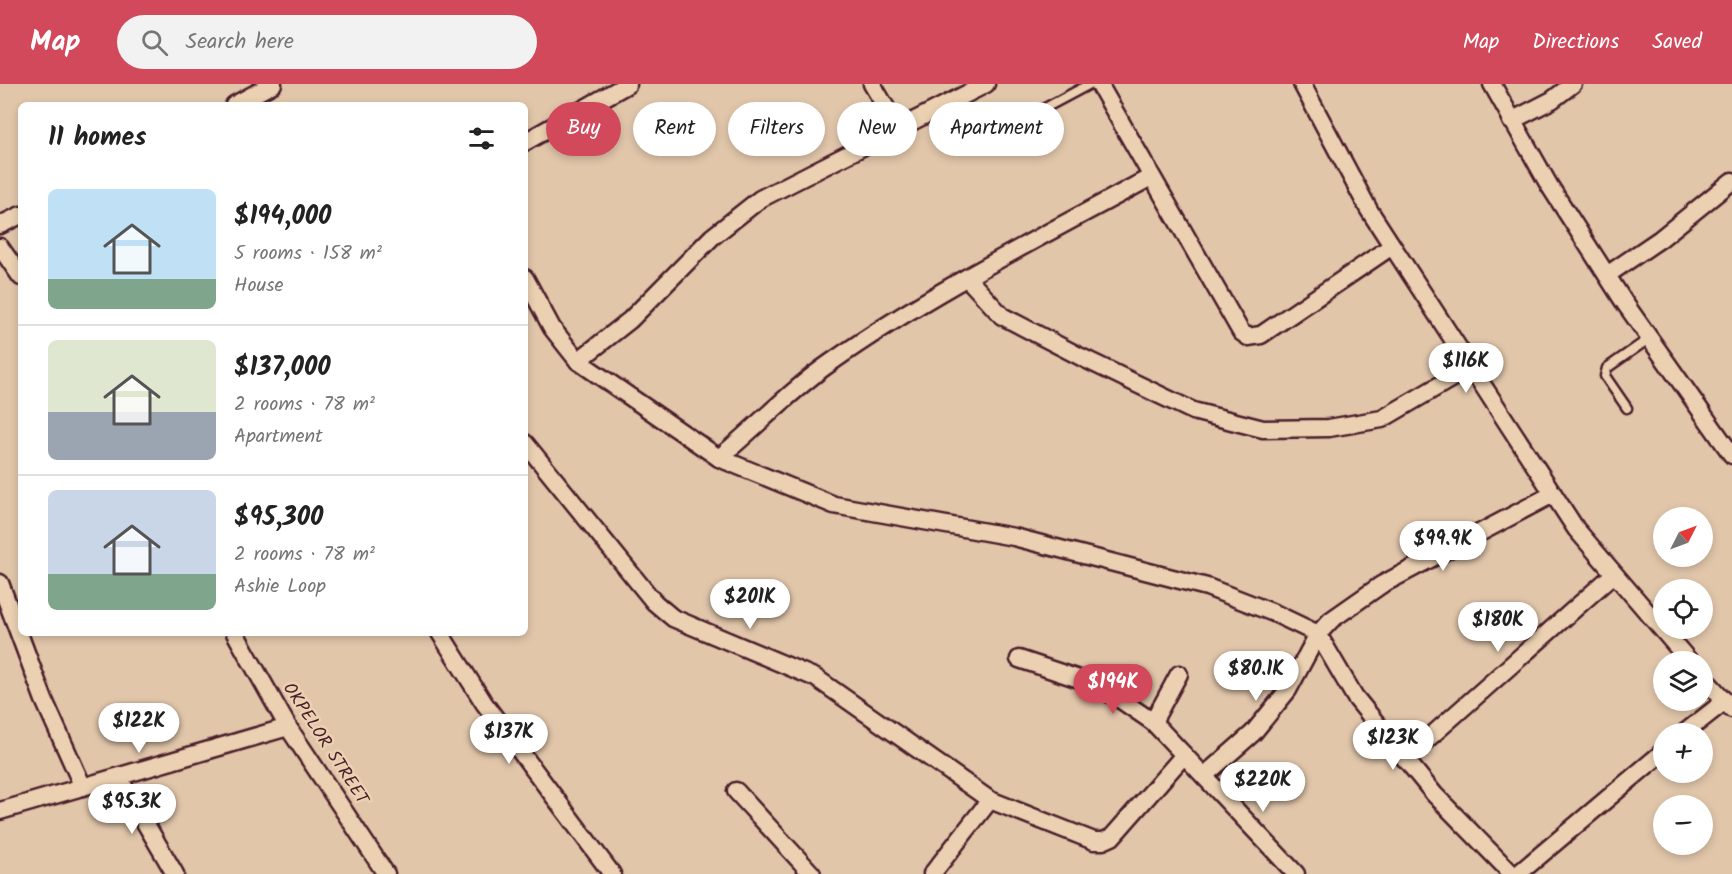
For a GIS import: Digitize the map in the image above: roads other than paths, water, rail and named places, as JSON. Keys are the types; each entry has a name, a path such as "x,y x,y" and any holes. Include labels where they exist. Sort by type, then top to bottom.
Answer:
{"street":[{"path":"240,102 273,84"},
{"path":"528,140 628,84"},
{"path":"872,84 883,102"},
{"path":"917,118 986,84"},
{"path":"1099,84 1241,332 1248,337 1261,335 1392,246"},
{"path":"1302,84 1369,210 1469,368 1576,529 1680,651"},
{"path":"1492,84 1511,121 1607,275 1705,420 1732,455"},
{"path":"1511,121 1552,100 1573,84"},
{"path":"578,361 630,320 712,237 760,199 844,156"},
{"path":"719,458 828,364 967,278 1151,177"},
{"path":"1607,275 1729,188"},
{"path":"0,225 18,216"},
{"path":"0,247 18,273"},
{"path":"967,278 1002,316 1081,357 1193,411 1263,429 1329,428 1382,419 1469,368"},
{"path":"528,284 552,328 578,361 719,458 834,505 1014,537 1207,587 1274,613 1318,634 1355,698 1434,794 1512,874"},
{"path":"528,447 654,602 673,618 816,678 990,800 1094,841 1103,842 1112,837 1184,755"},
{"path":"1204,776 1253,734 1288,690 1318,634 1338,614 1382,585 1553,494"},
{"path":"1405,759 1614,574"},
{"path":"0,583 18,631"},
{"path":"20,636 44,700 83,787"},
{"name":"OKPELOR STREET","path":"237,636 288,727 386,874"},
{"path":"442,636 484,703 612,874"},
{"path":"1019,659 1085,681 1118,698 1153,722 1296,874"},
{"path":"1153,722 1179,674"},
{"path":"1700,723 1728,705 1713,688"},
{"path":"0,811 288,727"},
{"path":"1518,874 1653,760"},
{"path":"119,778 175,874"},
{"path":"736,791 812,874"},
{"path":"932,874 990,800"}],"lane":[{"path":"1056,102 1090,84"},
{"path":"1628,408 1605,376 1607,368 1650,338"}]}
